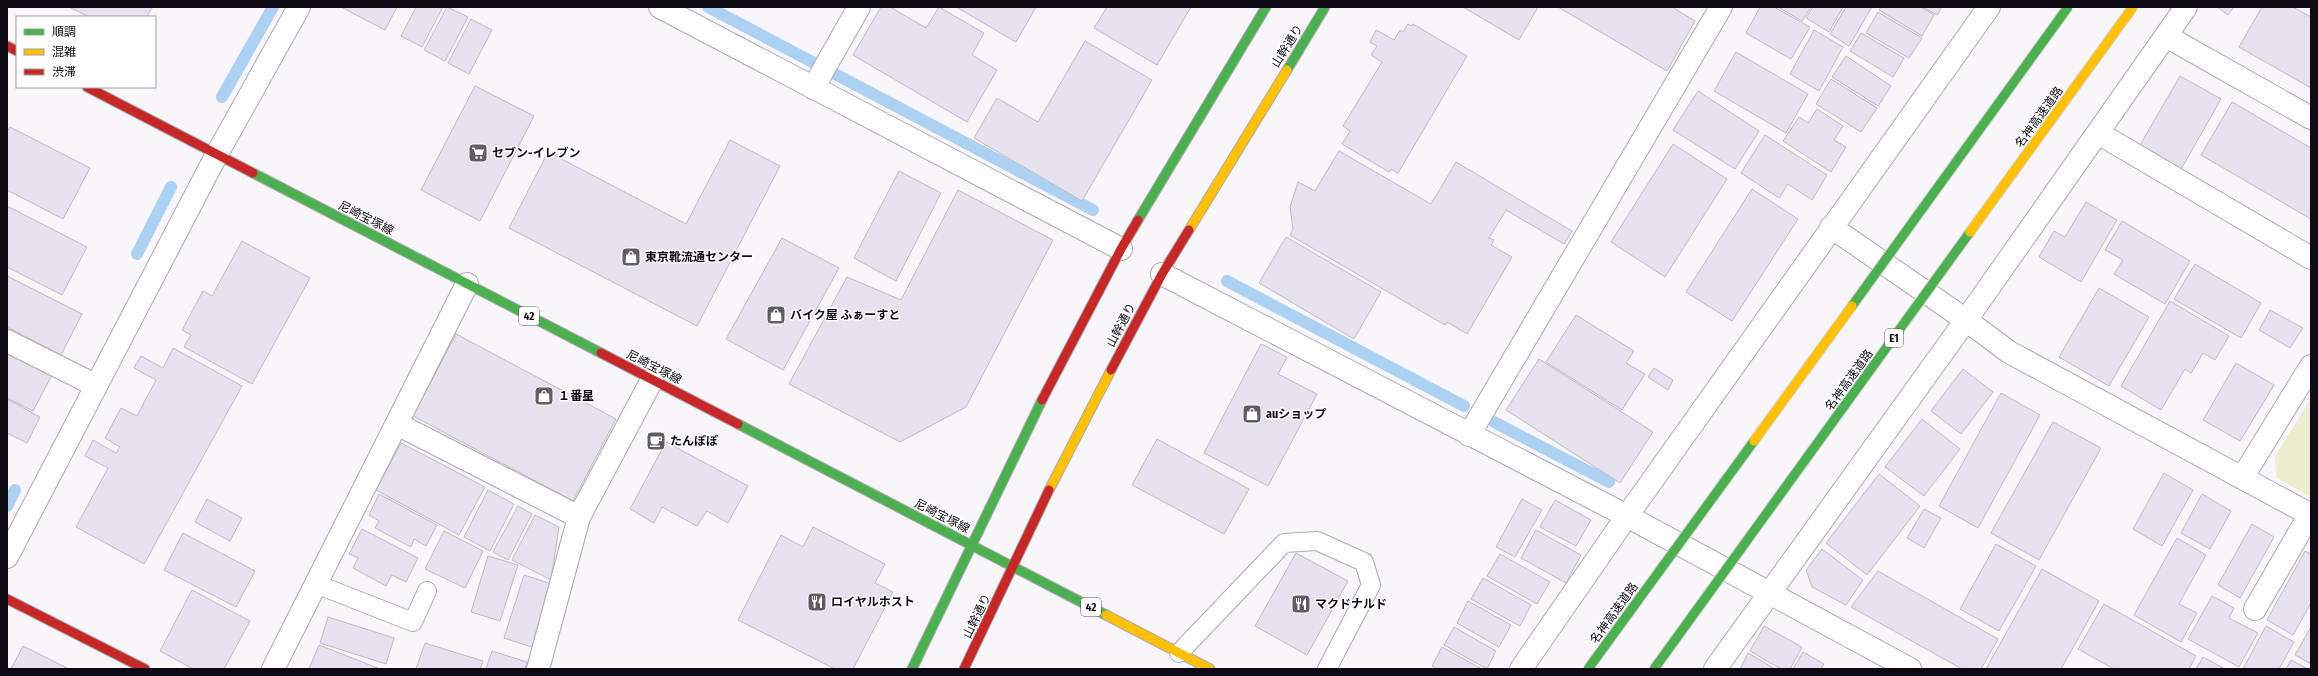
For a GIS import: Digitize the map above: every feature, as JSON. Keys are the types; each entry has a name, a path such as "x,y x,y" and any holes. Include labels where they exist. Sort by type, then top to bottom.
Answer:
{"main road":[{"path":"912,669 1054,376 1121,249 1266,7"},
{"name":"山幹通り","path":"964,669 1014,568 1059,470 1162,274 1325,7"},
{"name":"名神高速道路","path":"1588,669 2068,7"},
{"name":"名神高速道路","path":"1654,669 2133,7"},
{"path":"7,46 16,50"},
{"name":"尼崎宝塚線","path":"89,88 1210,669"},
{"path":"7,600 145,669"}],"street":[{"path":"7,557 216,154 299,7"},
{"path":"660,7 821,74 1121,249"},
{"path":"821,74 859,7"},
{"path":"1469,435 1721,7"},
{"path":"1521,669 1831,227 1989,7"},
{"path":"1715,669 1966,320 2186,7"},
{"path":"2166,36 2311,118"},
{"path":"2098,133 2311,258"},
{"path":"1831,227 1966,320 2009,352 2310,514 2255,609"},
{"path":"1162,274 1627,516 1910,669"},
{"path":"273,669 467,284"},
{"path":"7,341 95,385"},
{"path":"2242,478 2311,366"},
{"path":"538,669 579,517 652,380"},
{"path":"397,424 579,517"}],"lane":[{"path":"1179,653 1284,543 1317,541 1364,562 1370,585 1327,669"},
{"path":"316,584 413,622 427,591"}],"green space":[{"path":"2311,398 2311,497 2277,478 2275,456"}],"building":[{"path":"69,7 152,7 148,16 87,16"},
{"path":"341,7 397,7 385,30"},
{"path":"416,7 443,7 422,47 401,36"},
{"path":"447,7 468,17 445,61 424,50"},
{"path":"881,7 890,7 926,28 939,7 984,33 972,55 997,70 967,122 853,55"},
{"path":"956,7 1036,7 1016,42"},
{"path":"1107,7 1191,7 1157,65 1094,28"},
{"path":"1463,7 1538,7 1519,40"},
{"path":"1558,7 1672,7 1695,21 1667,71"},
{"path":"1760,7 1774,7 1810,27 1791,59 1746,33"},
{"path":"1778,7 1811,7 1802,21"},
{"path":"1813,7 1843,7 1829,32 1806,18"},
{"path":"1846,7 1872,7 1849,46 1830,34"},
{"path":"1881,7 1921,7 1934,15 1922,36 1879,10"},
{"path":"1923,7 1942,7 1937,15"},
{"path":"2217,7 2234,7 2228,15"},
{"path":"2262,7 2293,7 2311,17 2311,88 2239,47"},
{"path":"1878,12 1922,38 1909,58 1866,33"},
{"path":"471,19 492,30 469,74 448,63"},
{"path":"1408,24 1412,26 1413,24 1467,56 1398,173 1391,169 1389,172 1342,144 1350,131 1343,126 1382,62 1371,55 1377,46 1370,42 1376,30 1394,40 1400,30 1403,32"},
{"path":"1814,30 1843,47 1819,91 1790,74"},
{"path":"1861,33 1904,58 1893,77 1850,51"},
{"path":"1085,41 1152,80 1082,201 974,138 997,98 1038,122"},
{"path":"1736,52 1808,94 1786,133 1714,91"},
{"path":"1846,56 1891,86 1878,106 1832,77"},
{"path":"2180,76 2221,99 2180,171 2139,147"},
{"path":"1831,79 1877,108 1861,132 1816,104"},
{"name":"セブン-イレブン","path":"475,86 534,116 480,221 421,190"},
{"path":"1698,91 1759,131 1735,169 1673,130"},
{"path":"2232,102 2311,148 2311,219 2201,155"},
{"path":"1817,109 1843,126 1834,140 1846,147 1831,172 1783,141 1799,117 1808,123"},
{"path":"10,127 90,168 63,219 7,190 7,132"},
{"path":"1765,135 1827,175 1812,200 1788,184 1779,198 1741,173"},
{"path":"730,140 780,166 697,326 509,228 548,152 686,224"},
{"path":"1673,144 1727,179 1665,277 1611,242"},
{"path":"1339,151 1431,204 1456,162 1572,231 1564,244 1506,210 1489,238 1494,240 1491,245 1512,257 1467,334 1447,322 1445,325 1290,235 1293,229 1290,207 1298,182 1315,191"},
{"path":"899,171 941,193 896,281 854,258"},
{"path":"1752,189 1798,219 1732,321 1686,292"},
{"path":"958,190 1053,240 966,407 900,442 789,384 847,277 901,300"},
{"path":"2086,202 2117,220 2081,282 2039,257 2054,231 2065,237"},
{"path":"7,206 87,247 62,295 7,267"},
{"path":"2122,221 2190,261 2165,304 2114,274 2123,260 2105,250"},
{"path":"1286,237 1381,292 1354,339 1259,283"},
{"path":"782,238 839,268 783,370 726,339"},
{"path":"242,241 310,278 252,384 184,347 191,335 182,330 203,291 212,296"},
{"path":"2195,264 2261,303 2241,338 2174,299"},
{"path":"7,276 82,314 61,355 7,327"},
{"path":"2099,288 2149,317 2109,386 2059,357"},
{"path":"2170,301 2229,336 2215,360 2203,353 2191,373 2185,369 2161,410 2121,386"},
{"path":"2270,310 2303,328 2290,348 2259,330"},
{"path":"1576,315 1634,351 1626,363 1645,374 1622,410 1546,362"},
{"path":"456,334 616,419 573,501 413,416"},
{"path":"1261,344 1287,357 1278,374 1317,394 1268,486 1204,453"},
{"path":"173,348 242,386 144,564 76,527 108,468 85,456 93,440 116,453 120,447 105,438 121,408 137,416 156,380 134,368 141,356 163,368"},
{"path":"7,352 52,375 33,411 7,398"},
{"path":"1539,359 1653,432 1620,483 1506,410"},
{"path":"2236,363 2274,385 2240,441 2203,420"},
{"path":"1654,368 1673,380 1668,390 1648,377"},
{"path":"1963,369 1993,392 1961,434 1931,411"},
{"path":"2001,393 2040,415 1978,528 1939,506"},
{"path":"7,399 40,417 27,443 7,433"},
{"path":"1922,419 1960,449 1924,496 1885,467"},
{"path":"2053,422 2101,448 2039,560 1991,533"},
{"path":"1157,439 1249,489 1224,534 1132,485"},
{"path":"666,442 748,486 728,523 707,511 697,526 662,507 654,523 630,509"},
{"path":"401,443 485,487 459,535 376,490"},
{"path":"2164,473 2193,490 2162,546 2133,529"},
{"path":"1879,474 1920,506 1867,575 1826,543"},
{"path":"488,490 514,504 490,551 464,537"},
{"path":"379,494 437,525 426,546 414,539 411,547 375,528 379,521 369,515"},
{"path":"2202,494 2231,511 2210,549 2181,533"},
{"path":"207,499 242,518 230,541 195,522"},
{"path":"1522,499 1542,510 1515,557 1496,547"},
{"path":"1555,500 1591,520 1576,546 1540,527"},
{"path":"518,506 532,514 508,560 493,552"},
{"path":"1924,509 1941,518 1924,548 1907,538"},
{"path":"535,515 559,527 551,580 512,560"},
{"path":"2252,524 2274,537 2240,598 2218,585"},
{"name":"ロイヤルホスト","path":"813,527 885,564 875,583 893,592 853,669 835,669 738,620 781,535 803,547"},
{"path":"362,529 418,558 406,582 392,575 386,586 353,568 358,558 349,554"},
{"path":"1536,530 1581,555 1566,583 1521,558"},
{"path":"444,531 483,551 465,588 425,569"},
{"path":"183,533 255,571 236,607 164,570"},
{"path":"2177,538 2206,555 2179,604 2197,613 2181,642 2134,615"},
{"path":"1996,544 2036,566 1999,631 1960,609"},
{"path":"1822,549 1863,580 1846,605 1812,587 1806,570"},
{"path":"2305,551 2311,554 2311,603 2293,635 2267,620"},
{"name":"マクドナルド","path":"1296,553 1348,581 1307,655 1255,626"},
{"path":"1500,554 1550,582 1537,604 1487,576"},
{"path":"488,556 518,565 500,621 471,612"},
{"path":"2042,569 2099,601 2061,669 1986,669"},
{"path":"1878,571 1998,639 1981,669 1962,669 1851,607"},
{"path":"524,575 552,584 532,647 504,638"},
{"path":"1483,578 1531,605 1520,626 1471,599"},
{"path":"192,590 250,621 224,669 193,669 160,651"},
{"path":"2212,596 2234,608 2229,618 2258,633 2239,667 2188,639"},
{"path":"1468,601 1511,625 1499,647 1457,623"},
{"path":"2104,604 2196,656 2189,669 2114,669 2078,649"},
{"path":"328,617 394,638 386,664 320,643"},
{"path":"1764,626 1802,647 1790,669 1781,669 1750,651"},
{"path":"2266,626 2294,642 2279,669 2243,669"},
{"path":"1454,627 1496,651 1487,669 1444,645"},
{"path":"2311,627 2311,664 2295,655"},
{"path":"425,643 483,661 480,669 416,669"},
{"path":"319,645 380,669 309,669"},
{"path":"23,646 69,669 11,669"},
{"path":"1442,647 1482,669 1438,669 1432,666"},
{"path":"492,651 527,662 525,669 486,669"},
{"path":"1803,652 1824,664 1821,669 1793,669"},
{"path":"1748,653 1775,669 1740,669"},
{"path":"2203,657 2225,669 2196,669"},
{"path":"2291,660 2308,669 2286,669"}],"waterway":[{"path":"222,97 273,7"},
{"path":"708,7 1093,210"},
{"path":"137,254 171,187"},
{"path":"1227,281 1464,406"},
{"path":"1494,422 1609,482"},
{"path":"7,506 15,490"}],"traffic: fast":[{"path":"1138,220 1266,7"},
{"path":"1287,70 1325,7"},
{"path":"1852,306 2068,7"},
{"path":"253,173 601,353"},
{"path":"1654,669 1970,232"},
{"path":"912,669 1042,400"},
{"path":"738,424 1106,615"},
{"path":"1588,669 1754,441"}],"traffic: slow":[{"path":"1970,232 2133,7"},
{"path":"1189,230 1287,70"},
{"path":"1754,441 1852,306"},
{"path":"1049,490 1111,370"},
{"path":"1106,615 1210,669"}],"traffic: jam":[{"path":"7,46 16,50"},
{"path":"89,88 253,173"},
{"path":"1042,400 1121,249 1138,220"},
{"path":"1111,370 1162,274 1189,230"},
{"path":"601,353 738,424"},
{"path":"964,669 1049,490"},
{"path":"7,599 145,669"}],"place":[{"name":"セブン-イレブン","path":"478,153"},
{"name":"東京靴流通センター","path":"631,257"},
{"name":"バイク屋 ふぁーすと","path":"776,315"},
{"name":"１番星","path":"544,396"},
{"name":"auショップ","path":"1252,414"},
{"name":"たんぽぽ","path":"656,441"},
{"name":"ロイヤルホスト","path":"817,602"},
{"name":"マクドナルド","path":"1301,604"}]}
